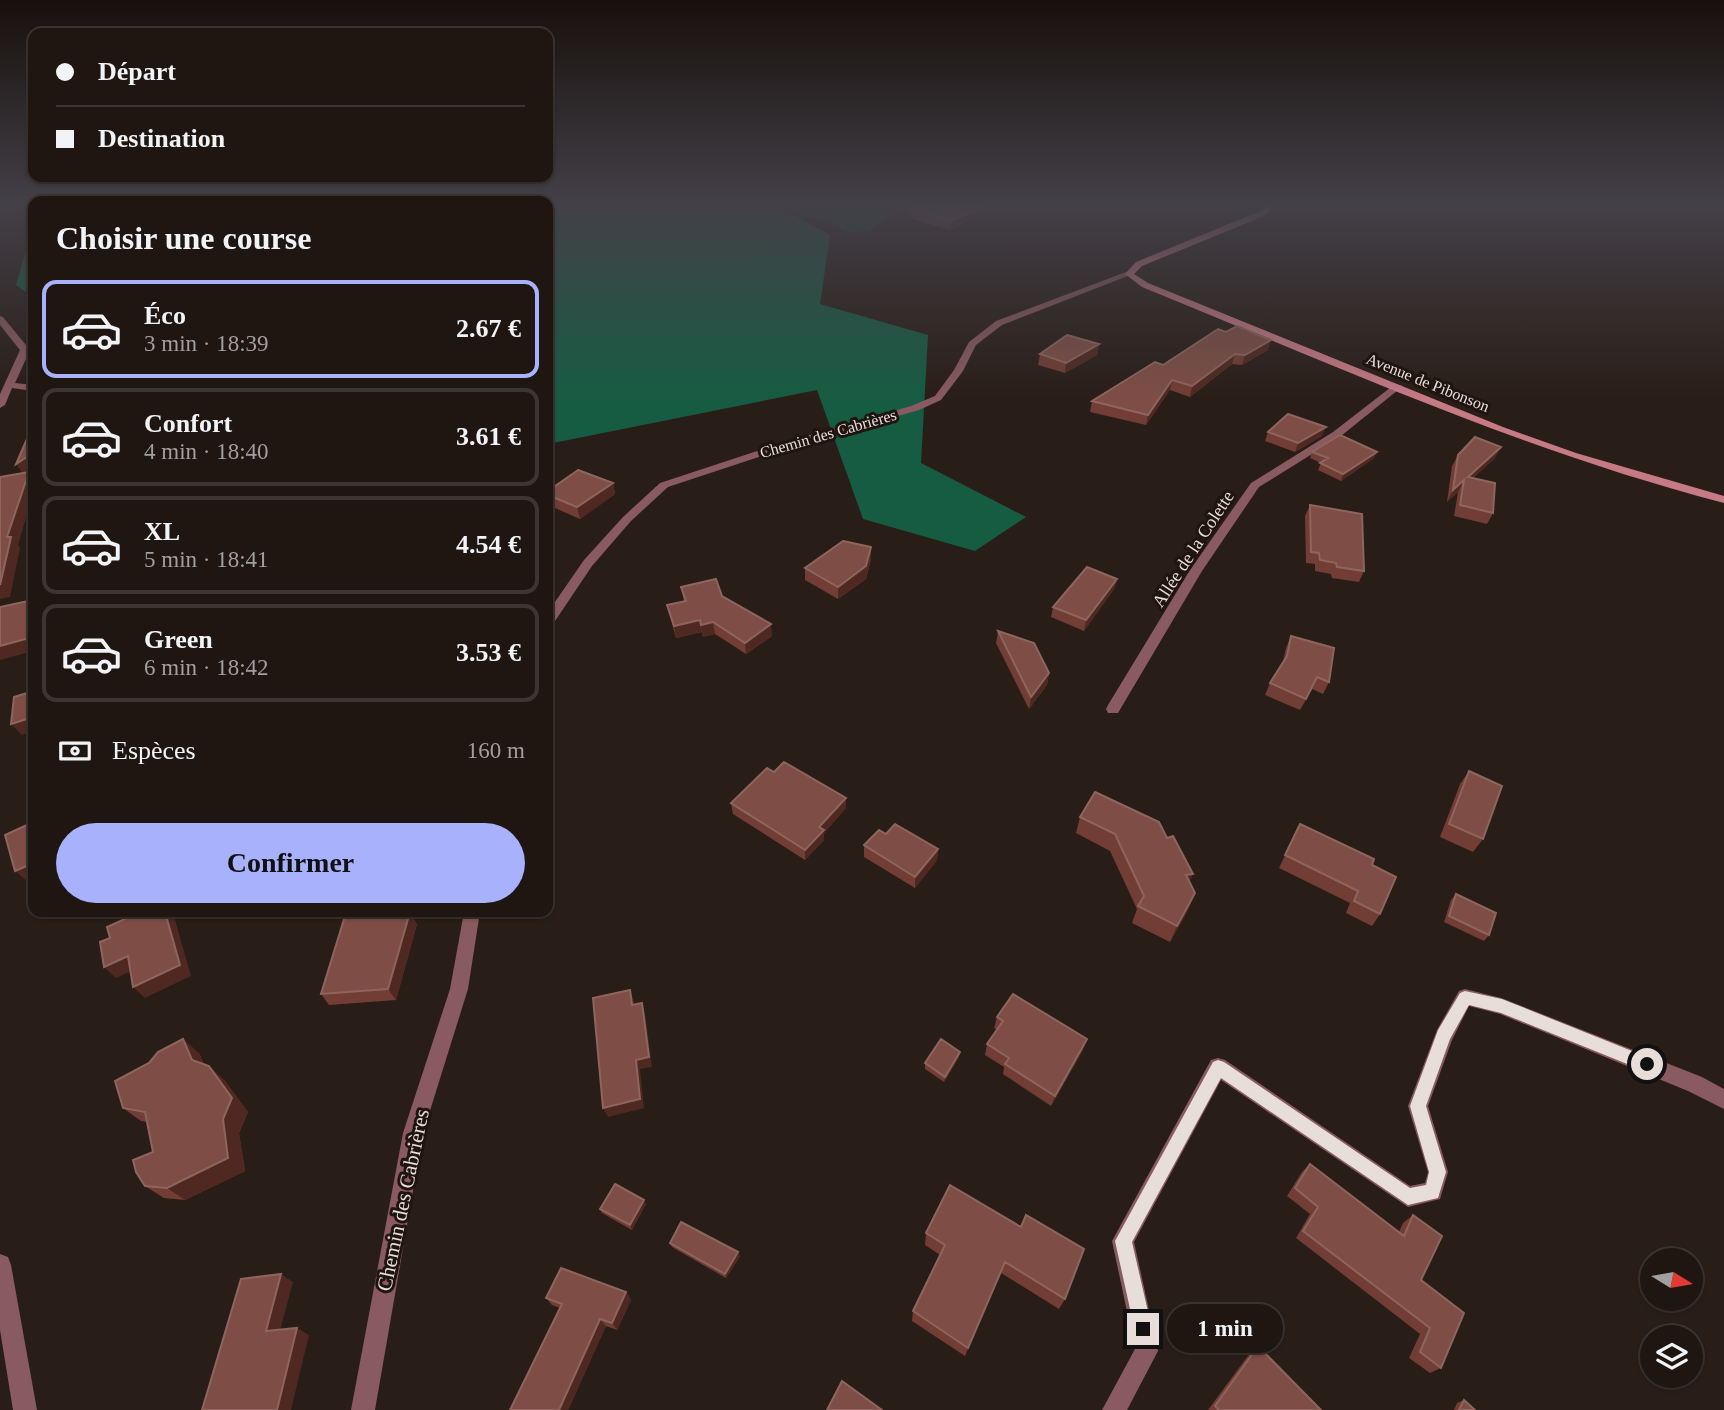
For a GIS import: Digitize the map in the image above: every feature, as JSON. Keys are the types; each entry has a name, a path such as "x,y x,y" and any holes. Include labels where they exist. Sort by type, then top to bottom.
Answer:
{"street":[{"path":"1129,274 1134,269"},
{"name":"Avenue de Pibonson","path":"1129,274 1145,285 1499,429 1572,455 1724,500"},
{"name":"Chemin des Cabrières","path":"553,614 588,563 627,519 664,485 927,403 938,398 972,344 999,323 1129,274"},
{"path":"0,319 25,350 0,405"},
{"path":"9,385 28,387"},
{"name":"Allée de la Colette","path":"1114,709 1196,570 1255,485 1337,434 1398,386"},
{"name":"Chemin des Cabrières","path":"363,1410 413,1133 459,989 471,917"},
{"path":"1114,1410 1147,1351 1123,1241 1218,1068 1408,1196 1433,1192 1438,1172 1418,1106 1444,1035 1465,997 1502,1006 1695,1084 1724,1099"},
{"path":"0,1265 25,1410"}],"green space":[{"path":"21,269 28,269 28,293 16,285"},
{"path":"553,269 825,269 820,304 928,335 921,463 1026,517 975,551 863,519 817,390 553,443"}],"building":[{"path":"1237,326 1271,340 1245,355 1235,354 1192,386 1172,380 1148,415 1092,401 1155,362 1163,365 1218,329 1226,332"},
{"path":"1067,335 1099,344 1066,363 1040,354"},
{"path":"1288,414 1326,427 1298,443 1268,432"},
{"path":"1340,435 1377,452 1343,474 1320,463 1328,458 1312,452"},
{"path":"28,436 28,456 16,464"},
{"path":"1475,437 1501,447 1468,477 1495,483 1493,513 1460,505 1464,480 1453,490 1458,455"},
{"path":"578,470 613,483 577,507 553,497 553,488"},
{"path":"28,472 7,537 11,537 0,585 0,477"},
{"path":"1310,505 1362,514 1364,571 1337,567 1336,563 1320,560 1319,553 1311,552"},
{"path":"843,541 871,547 866,566 838,587 805,568"},
{"path":"1087,567 1117,579 1086,620 1053,607"},
{"path":"716,579 722,596 771,624 745,643 713,622 701,625 700,620 674,626 667,605 686,601 681,587"},
{"path":"28,601 28,638 0,646 0,607"},
{"path":"998,631 1034,643 1049,673 1031,697"},
{"path":"1291,636 1334,648 1329,682 1317,677 1306,699 1270,683 1287,656"},
{"path":"28,693 28,719 11,724 14,697"},
{"path":"784,762 846,798 819,827 824,830 805,850 731,803 767,768 774,772"},
{"path":"1469,771 1502,786 1483,839 1449,824"},
{"path":"1095,792 1159,822 1167,838 1173,836 1193,874 1186,875 1195,893 1177,926 1138,906 1144,896 1115,834 1080,817"},
{"path":"28,824 28,865 15,871 5,835"},
{"path":"895,824 938,849 915,877 864,845 879,830 886,834"},
{"path":"1300,824 1374,859 1372,865 1396,877 1380,914 1354,901 1358,891 1285,855"},
{"path":"1456,894 1496,913 1489,935 1449,916"},
{"path":"129,917 166,917 180,965 133,987 128,956 104,967 100,942 110,938 107,927"},
{"path":"345,917 409,917 388,989 321,994"},
{"path":"630,990 632,1005 642,1003 649,1057 636,1060 640,1099 603,1108 593,998"},
{"path":"1013,994 1087,1039 1055,1096 1005,1064 1009,1058 987,1044 1003,1021 997,1017"},
{"path":"183,1039 192,1060 209,1066 232,1098 223,1119 228,1158 167,1188 145,1186 136,1172 133,1160 153,1152 145,1112 123,1108 115,1081 149,1063 158,1052"},
{"path":"941,1039 960,1052 945,1077 925,1063"},
{"path":"1310,1164 1404,1236 1413,1215 1442,1236 1421,1280 1464,1313 1441,1368 1420,1352 1430,1328 1303,1231 1318,1207 1295,1188"},
{"path":"615,1184 644,1200 630,1225 600,1209"},
{"path":"950,1185 1021,1227 1026,1215 1084,1249 1065,1299 1005,1262 968,1348 913,1311 945,1245 926,1233"},
{"path":"681,1222 738,1252 725,1274 670,1243"},
{"path":"561,1268 626,1292 612,1323 600,1319 559,1410 510,1410 562,1304 546,1298"},
{"path":"281,1274 266,1331 297,1328 277,1410 202,1410 241,1279"},
{"path":"1258,1346 1321,1410 1219,1410 1215,1406"},
{"path":"842,1381 882,1410 827,1410"},
{"path":"1464,1400 1475,1410 1459,1410"}],"route":[{"path":"1143,1329 1123,1241 1218,1068 1408,1196 1433,1192 1438,1172 1418,1106 1444,1035 1465,997 1502,1006 1647,1064"}]}
